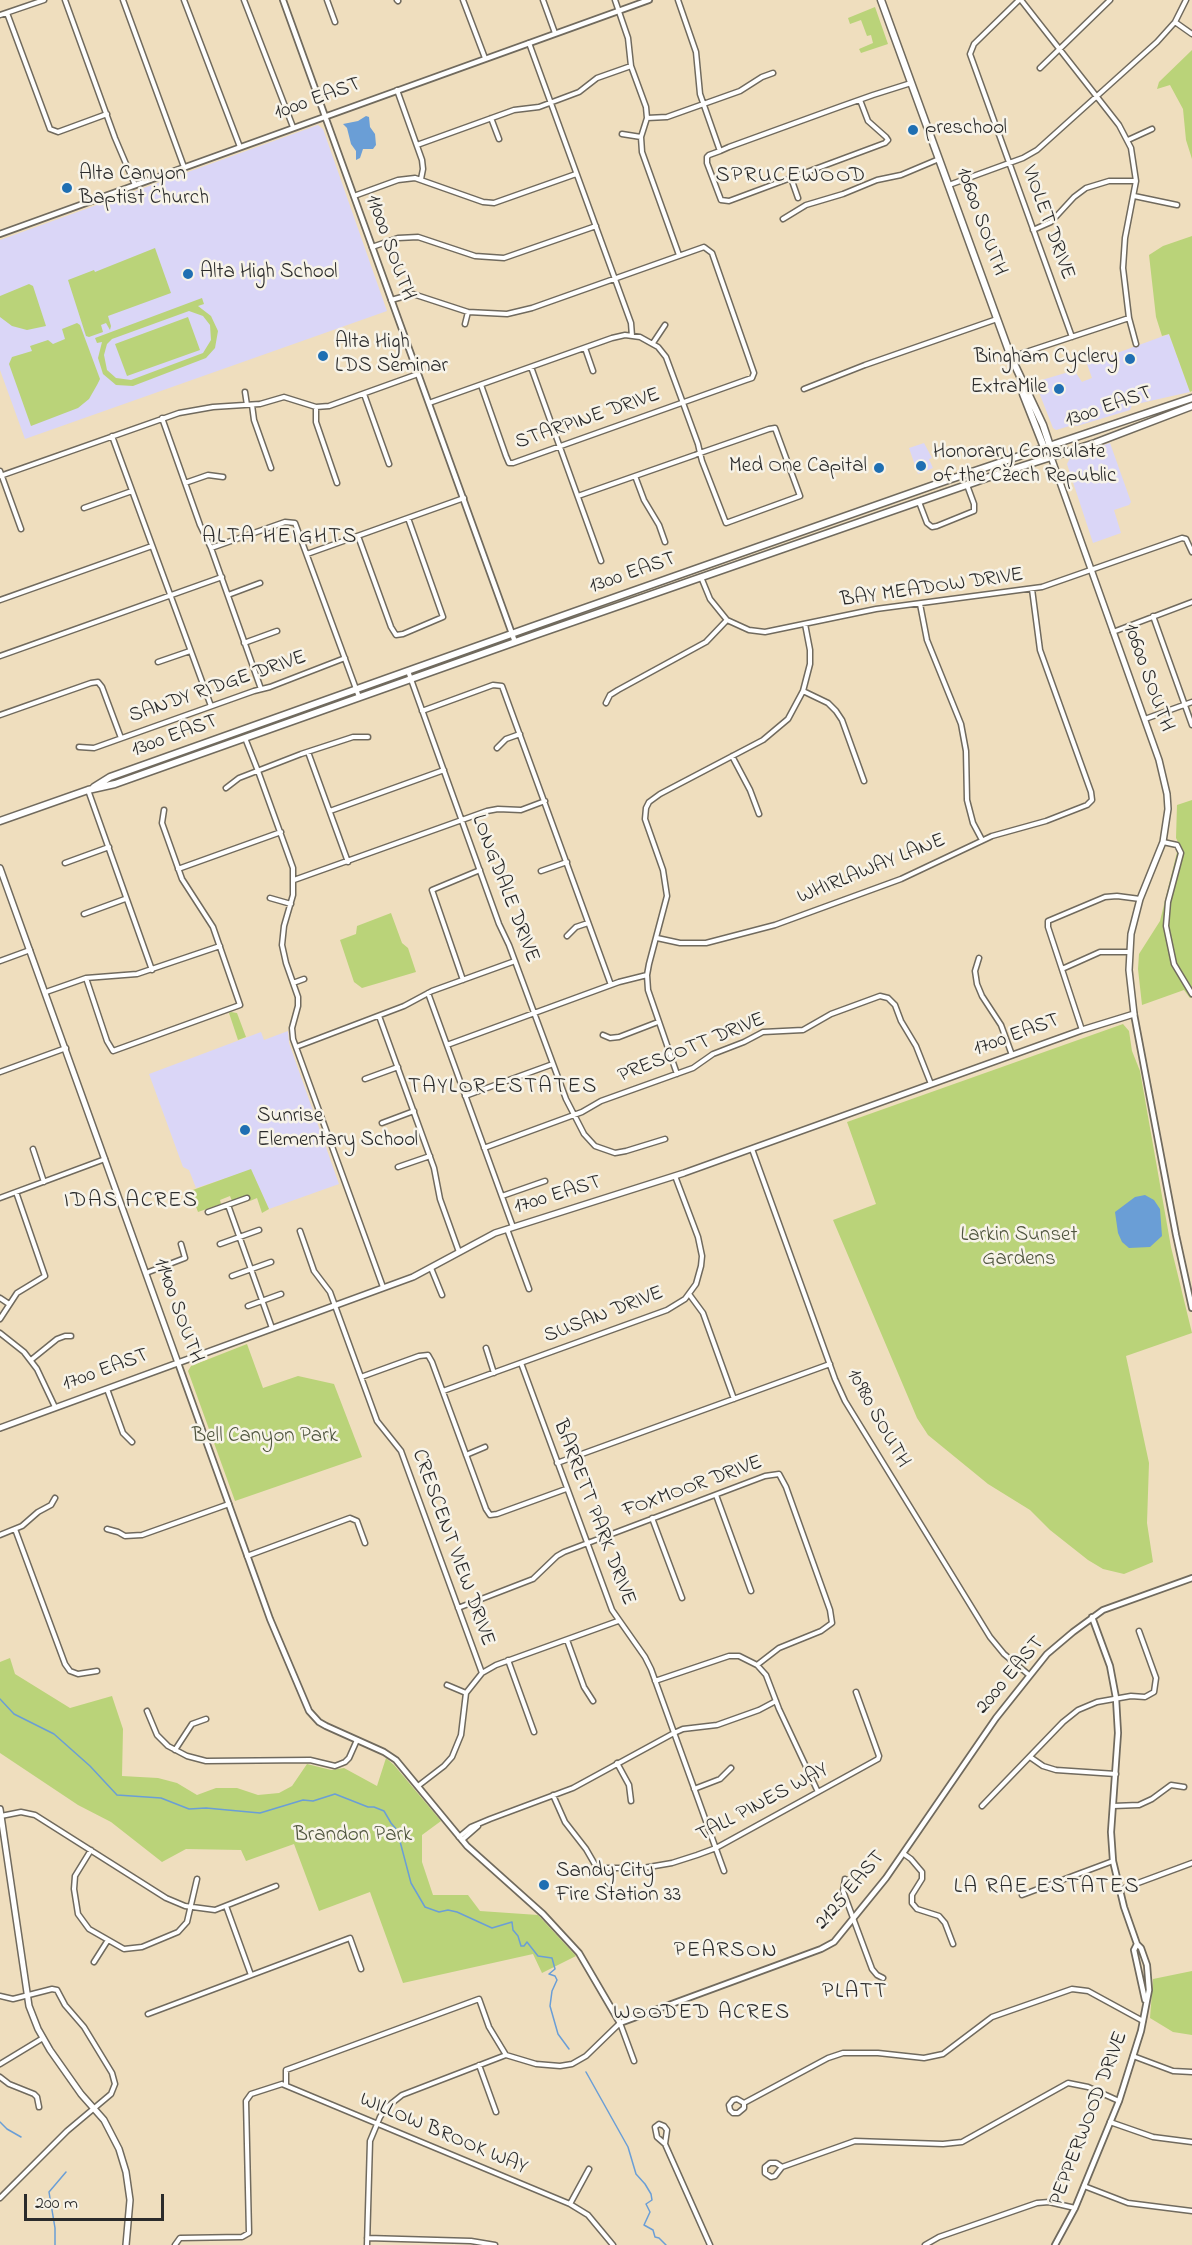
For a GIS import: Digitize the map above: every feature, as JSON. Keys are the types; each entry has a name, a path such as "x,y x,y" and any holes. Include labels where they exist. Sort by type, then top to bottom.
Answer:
{"main road":[{"name":"10600 SOUTH","path":"880,0 1011,357 1024,387 1029,392 1050,446 1051,457 1162,770 1168,810 1163,842 1134,916 1129,952 1130,987 1134,1014"},
{"name":"10600 SOUTH","path":"1024,387 1023,394 1043,448 1051,457"},
{"name":"1300 EAST","path":"88,790 111,777 512,634 1192,398"},
{"name":"1300 EAST","path":"0,821 88,790 115,784 1192,406"},
{"path":"701,577 704,571 743,553"},
{"name":"11400 SOUTH","path":"0,868 178,1363"},
{"name":"1700 EAST","path":"0,1428 383,1287 431,1268 483,1238 510,1228 675,1176 1082,1030 1134,1014"},
{"path":"0,1812 27,1995 43,2038 76,2088 94,2108 115,2139 126,2172 130,2211 126,2245"}],"street":[{"path":"0,15 44,0"},
{"path":"65,0 135,185"},
{"path":"123,0 184,167"},
{"path":"184,0 240,147"},
{"path":"244,0 293,127"},
{"name":"11000 SOUTH","path":"283,0 515,642"},
{"path":"327,0 335,22"},
{"path":"464,0 485,58"},
{"path":"543,0 555,33"},
{"path":"391,300 408,295 418,295 468,312 494,315 520,311 679,255 642,152 640,137 647,118 646,107 632,66 630,44 615,0"},
{"name":"1000 EAST","path":"0,234 649,0"},
{"path":"678,0 696,52 698,84 703,104 720,150"},
{"path":"1020,0 1119,125 1128,140 1134,159 1136,181 1123,252 1124,287 1136,344"},
{"name":"VIOLET DRIVE","path":"1020,0 970,50 1072,337"},
{"path":"1040,68 1110,0"},
{"path":"949,185 1010,163 1037,150 1157,42 1174,22 1186,0"},
{"path":"7,13 49,127 58,132 107,114"},
{"path":"1174,22 1192,34"},
{"path":"529,43 631,323 632,336"},
{"path":"417,145 514,110 550,103 579,92 597,78 632,66"},
{"path":"647,118 662,118 740,91 773,73"},
{"path":"860,100 868,121 888,140 878,147 723,202 711,176 707,157 720,150 860,100 911,83"},
{"path":"396,90 423,164 421,179"},
{"path":"491,118 499,139"},
{"path":"1128,140 1152,129"},
{"path":"622,134 640,137"},
{"path":"783,219 806,205 878,180 901,175 939,159"},
{"path":"353,196 409,178 421,179 483,202 494,202 576,174"},
{"path":"791,178 798,198"},
{"path":"1034,230 1051,222 1074,197 1094,184 1109,181 1136,181"},
{"path":"1134,196 1177,204"},
{"path":"372,248 398,238 418,237 475,256 504,258 596,226"},
{"name":"STARPINE DRIVE","path":"481,384 510,463 683,403 754,375 712,253 701,247 679,255"},
{"path":"465,324 468,312"},
{"path":"1011,357 1129,318"},
{"path":"804,389 998,319"},
{"path":"653,343 665,325"},
{"path":"429,403 618,336 640,336 653,343 666,357 700,453 726,523 800,496 775,428 700,453 578,496"},
{"path":"585,348 593,371"},
{"path":"531,367 601,561"},
{"path":"21,529 1,474 162,418 205,408 252,405 284,397 316,407 329,406 418,374"},
{"path":"245,392 247,405"},
{"path":"364,394 390,464"},
{"path":"252,405 254,420 271,468"},
{"path":"316,407 318,428 337,483"},
{"path":"162,418 261,689"},
{"path":"112,436 211,706"},
{"path":"185,483 208,476 223,477"},
{"path":"635,476 665,542"},
{"path":"919,502 926,521 932,527 967,515 974,511 974,507 967,485"},
{"path":"84,508 132,491"},
{"path":"307,554 464,498"},
{"path":"358,536 396,635 437,621 443,617 408,518"},
{"path":"211,548 289,521 297,526 359,697"},
{"name":"BAY MEADOW DRIVE","path":"701,577 710,599 727,620 756,632 775,631 862,612 1053,585 1182,538 1186,539 1192,552"},
{"path":"0,600 152,546"},
{"path":"0,656 222,577"},
{"path":"228,595 260,583"},
{"name":"WHIRLAWAY LANE","path":"657,938 680,943 706,943 775,925 901,879 982,840 1046,821 1078,809 1092,800 1089,784 1040,650 1032,589"},
{"path":"1112,632 1192,602"},
{"path":"920,603 925,633 961,724 966,750 967,800 982,840"},
{"path":"1153,616 1192,725"},
{"path":"606,703 610,695 618,690 706,642 727,620"},
{"path":"677,1074 650,999 647,975 666,904 667,887 647,824 646,808 649,802 660,794 763,740 780,727 794,710 803,691 810,664 805,624"},
{"path":"244,643 277,631"},
{"path":"158,662 190,651"},
{"name":"SANDY RIDGE DRIVE","path":"0,715 91,682 98,682 102,687 121,738 281,683 345,658"},
{"name":"LONGDALE DRIVE","path":"408,671 480,870 574,1116 589,1140 595,1146 609,1152 626,1151 665,1139"},
{"path":"422,711 500,684 611,985"},
{"path":"803,691 828,703 836,711 842,720 864,781"},
{"path":"1144,719 1192,702"},
{"path":"497,748 507,739 520,734"},
{"path":"226,788 239,778 308,752 353,737 368,737"},
{"path":"79,747 94,748 121,738"},
{"path":"245,738 290,857 294,880 282,945 298,1002 292,1028 296,1047 383,1287"},
{"path":"308,752 348,862"},
{"path":"732,756 750,790 759,814"},
{"path":"330,811 444,770"},
{"path":"88,790 152,970"},
{"path":"294,880 492,810 521,810 544,801"},
{"path":"86,978 107,1041 113,1052 240,1005 213,927 186,886 178,869 162,823 164,810"},
{"path":"178,869 281,832"},
{"path":"1163,842 1177,845 1181,853 1168,902 1166,926 1174,964 1192,994"},
{"path":"65,862 109,847"},
{"path":"541,871 567,862"},
{"path":"463,980 432,890 480,870"},
{"path":"1082,1030 1048,921 1105,897 1140,899"},
{"path":"270,898 291,904"},
{"path":"84,914 125,899"},
{"path":"567,936 576,927 588,923"},
{"path":"46,992 86,978 130,975 152,970 220,945"},
{"path":"0,961 30,950"},
{"path":"1062,969 1100,952 1129,952"},
{"path":"979,958 975,972 977,984 982,996 1001,1024 1012,1055"},
{"path":"296,1047 410,1004 428,993 515,961"},
{"path":"447,1045 611,985 647,975"},
{"path":"293,983 304,979"},
{"path":"1186,985 1192,981"},
{"path":"428,993 502,1196 529,1290"},
{"name":"PRESCOTT DRIVE","path":"484,1148 574,1116 601,1101 699,1066 719,1051 763,1032 803,1030 831,1014 880,996 888,998 895,1005 901,1021 916,1046 931,1084"},
{"path":"1134,1014 1192,1308"},
{"path":"379,1016 430,1155 440,1199 459,1251"},
{"path":"603,1035 610,1038 619,1036 658,1022"},
{"path":"0,1072 66,1048"},
{"path":"465,1096 553,1064"},
{"path":"365,1079 398,1067"},
{"path":"382,1123 414,1111"},
{"path":"33,1149 44,1182"},
{"name":"10980 SOUTH","path":"752,1149 845,1401 990,1637 1029,1675"},
{"path":"398,1167 430,1155"},
{"path":"0,1198 105,1159"},
{"name":"SUSAN DRIVE","path":"442,1391 667,1310 690,1294 699,1275 702,1257 698,1237 675,1176"},
{"path":"502,1196 545,1181"},
{"path":"0,1319 17,1293 45,1276 16,1192"},
{"path":"208,1212 247,1198"},
{"path":"228,1205 272,1328"},
{"path":"220,1244 259,1230"},
{"name":"CRESCENT VIEW DRIVE","path":"300,1231 314,1271 330,1292 335,1304 377,1421 401,1451 482,1672"},
{"path":"147,1273 185,1258 181,1244"},
{"path":"232,1276 271,1262"},
{"path":"431,1268 442,1295"},
{"path":"248,1306 282,1294"},
{"path":"690,1294 703,1313 734,1399"},
{"path":"0,1298 9,1304"},
{"path":"0,1333 31,1360 43,1378 55,1407"},
{"path":"31,1360 57,1339 71,1336"},
{"path":"486,1348 494,1373"},
{"path":"361,1377 419,1356 428,1355 490,1515 567,1489"},
{"name":"11400 SOUTH","path":"178,1363 270,1619 309,1711 320,1722 390,1755 460,1839 559,1931 584,1959 620,2023"},
{"name":"BARRETT PARK DRIVE","path":"521,1363 586,1543 618,1621 645,1656 724,1871"},
{"path":"557,1463 830,1364"},
{"path":"107,1388 123,1433 132,1442"},
{"path":"466,1455 485,1447"},
{"name":"FOXMOOR DRIVE","path":"458,1608 525,1583 539,1574 557,1556 586,1543 765,1476 779,1474 786,1487 830,1610 832,1623 821,1631 779,1648 757,1665"},
{"path":"716,1495 751,1591"},
{"path":"0,1535 15,1529 51,1505 55,1498"},
{"path":"107,1529 125,1536 142,1535 230,1504"},
{"path":"247,1556 351,1518 357,1521 365,1543"},
{"path":"652,1518 682,1598"},
{"path":"15,1529 65,1664 70,1671 78,1674 98,1671"},
{"name":"2000 EAST","path":"904,1854 971,1754 1029,1675 1057,1645 1092,1617 1112,1606 1192,1578"},
{"name":"PEPPERWOOD DRIVE","path":"1054,2245 1075,2208 1119,2101 1143,2021 1145,2001 1149,1990 1147,1965 1141,1948 1137,1944 1119,1890 1113,1861 1111,1832 1118,1733 1116,1698 1108,1660 1092,1617"},
{"path":"418,1786 444,1766 457,1747 461,1735 463,1702 466,1693 482,1672 508,1660 618,1621"},
{"path":"982,1806 1071,1714 1092,1703 1150,1695 1156,1688 1156,1678 1139,1631"},
{"path":"567,1640 584,1687 593,1701"},
{"path":"655,1681 729,1656 739,1656 757,1665 766,1676 818,1792"},
{"path":"508,1660 534,1732"},
{"path":"447,1685 466,1693"},
{"name":"TALL PINES WAY","path":"554,1795 565,1822 597,1868 653,1867 716,1848 874,1762 879,1756 856,1692"},
{"path":"460,1839 471,1827 573,1788 683,1729 717,1725 759,1710 776,1701"},
{"path":"147,1711 158,1735 175,1750 206,1761 306,1760 335,1766 349,1758 357,1740"},
{"path":"175,1750 192,1724 207,1719"},
{"path":"1030,1757 1043,1766 1056,1770 1116,1774"},
{"path":"617,1763 629,1785 631,1801"},
{"path":"694,1789 720,1779 731,1768"},
{"path":"1113,1806 1139,1805 1152,1799 1171,1785 1184,1787"},
{"path":"0,1812 35,1815 166,1898 191,1907 208,1910 226,1906 276,1886"},
{"path":"91,1850 75,1876 76,1908 84,1924 118,1947 130,1950 172,1936 183,1928 191,1907 197,1879"},
{"path":"904,1854 922,1872 922,1879 912,1895 912,1903 917,1908 939,1916 945,1923 953,1944"},
{"name":"2125 EAST","path":"620,2023 821,1949 834,1942 904,1854"},
{"path":"1022,1895 1113,1861"},
{"path":"1119,1890 1192,1863"},
{"path":"845,1879 843,1891 872,1969 883,1978"},
{"path":"226,1906 251,1975"},
{"path":"148,2014 350,1938 361,1969"},
{"path":"94,1962 108,1940"},
{"name":"PEPPERWOOD DRIVE","path":"1137,1944 1134,1950 1145,2001"},
{"path":"0,1995 13,1999 52,1989 58,1991 65,2005 84,2027 106,2064 113,2076 114,2087 111,2094 67,2132 0,2198"},
{"path":"744,2103 828,2058 843,2053 878,2053 924,2058 943,2054 992,2018 1072,1989 1088,1991 1143,2021"},
{"path":"174,2245 180,2238 247,2235 250,2229 246,2114 248,2096 277,2084 286,2085 286,2070 479,1999 489,2027 506,2055"},
{"path":"366,2245 370,2141 376,2123 387,2108 402,2095 506,2055 536,2064 560,2066 572,2064 586,2056 620,2023 634,2061"},
{"path":"0,2064 43,2038"},
{"path":"1133,2056 1173,2070 1192,2072"},
{"path":"479,2065 496,2112"},
{"path":"0,2077 9,2084 34,2094 39,2107"},
{"path":"782,2167 776,2163 770,2163 765,2167 765,2172 768,2176 775,2176 782,2167 855,2141 943,2144 962,2142 1068,2083 1088,2086 1119,2101"},
{"name":"WILLOW BROOK WAY","path":"286,2085 570,2204 588,2215 613,2245"},
{"path":"738,2099 744,2103 744,2108 738,2113 730,2110 729,2105 733,2100 738,2099"},
{"path":"1110,2122 1153,2137 1192,2142"},
{"path":"665,2144 667,2130 659,2124 656,2127 656,2133 665,2144 710,2245"},
{"path":"570,2204 589,2169"},
{"path":"1084,2186 1128,2203 1192,2211"},
{"path":"925,2245 939,2237 1038,2203 1049,2202 1075,2208"},
{"path":"367,2238 480,2242 495,2245"}],"shaded area":[{"name":"Alta High School","path":"318,125 323,129 387,311 25,439 0,370 0,240"},
{"path":"1169,334 1190,392 1132,405 1130,410 1077,426 1056,430 1053,428 1035,382 1072,371 1082,382 1092,378 1087,364"},
{"path":"924,443 932,458 929,459 933,468 918,474 909,448"},
{"path":"1110,443 1131,502 1129,505 1114,510 1121,533 1093,543 1067,464 1071,456"},
{"name":"Sunrise Elementary School","path":"288,1031 289,1043 339,1184 269,1209 251,1170 196,1188 189,1170 183,1167 149,1074 261,1032 264,1040"}],"green space":[{"path":"875,7 888,44 861,53 859,49 873,43 871,35 867,36 861,20 850,24 848,18"},
{"path":"1192,50 1192,159 1186,140 1183,109 1170,85 1157,89 1159,82"},
{"path":"1192,236 1192,391 1190,392 1169,334 1162,336 1156,317 1149,255 1163,246"},
{"path":"155,248 171,293 108,316 110,330 106,323 101,325 103,332 86,336 68,280 94,270 95,272"},
{"path":"29,284 33,286 46,326 27,330 12,326 0,317 0,296"},
{"path":"202,298 204,304 198,306 211,316 218,331 215,348 206,358 133,386 116,385 103,374 98,358 102,342 97,343 95,338","holes":["189,311 203,316 210,325 211,340 203,353 131,380 116,378 107,370 104,355 107,344 112,339"]},
{"path":"188,317 200,350 127,376 115,344"},
{"path":"77,323 80,325 100,379 89,399 78,408 31,426 9,364 12,357 32,351 30,346 48,340 53,344 65,339 62,329"},
{"path":"1192,800 1192,997 1190,998 1184,990 1142,1005 1138,969 1139,954 1160,921 1179,844 1176,838 1177,805"},
{"path":"391,913 402,943 408,948 416,972 362,988 354,982 340,940 356,934 357,926"},
{"path":"229,1013 237,1013 246,1037 238,1040"},
{"name":"Larkin Sunset Gardens","path":"1123,1024 1129,1031 1132,1051 1140,1071 1171,1247 1192,1333 1126,1356 1149,1463 1147,1523 1153,1562 1124,1574 1103,1569 1088,1560 1050,1530 1030,1510 988,1484 928,1435 917,1418 833,1220 876,1204 847,1122"},
{"path":"251,1169 269,1209 262,1213 257,1198 250,1201 248,1195 232,1201 230,1196 220,1200 221,1204 198,1212 190,1191"},
{"name":"Bell Canyon Park","path":"247,1344 263,1388 298,1376 334,1384 362,1457 235,1501 188,1371 191,1366"},
{"name":"Brandon Park","path":"10,1658 15,1674 70,1708 112,1696 123,1729 122,1776 158,1778 177,1783 197,1795 216,1788 237,1788 258,1795 279,1793 292,1786 307,1764 331,1770 344,1768 377,1786 386,1758 441,1821 422,1835 422,1862 433,1895 468,1895 480,1911 538,1915 576,1956 542,1973 533,1954 403,1983 370,1892 319,1911 294,1844 246,1861 241,1850 186,1849 162,1862 111,1822 78,1805 0,1753 0,1662"},
{"path":"1192,1971 1192,2035 1173,2032 1150,2018 1153,1979"}],"water":[{"path":"366,116 369,117 370,127 375,134 376,145 373,149 363,149 360,158 356,160 356,151 351,144 347,128 343,124 358,121"},
{"path":"1145,1195 1154,1200 1160,1209 1162,1236 1150,1247 1129,1248 1122,1242 1118,1233 1115,1212 1135,1197"}],"waterway":[{"path":"0,1699 14,1714 54,1734 90,1766 117,1795 161,1798 189,1809 206,1808 260,1813 303,1800 313,1801 335,1794 384,1811 397,1830 411,1883 425,1907 439,1912 448,1910 457,1912 492,1928 512,1922 513,1930 521,1946 527,1942 538,1956 552,1958 555,1969 549,1974 555,1976 557,1980 552,1991 550,2006 558,2034 569,2049"},
{"path":"586,2072 628,2147 636,2174 651,2194 652,2200 646,2204 650,2212 644,2225 653,2230 655,2237 666,2245"},
{"path":"0,2122 21,2137"},
{"path":"55,2245 55,2228 49,2192 66,2172"}],"place":[{"name":"preschool","path":"913,130"},
{"name":"Alta Canyon Baptist Church","path":"67,188"},
{"name":"Alta High School","path":"188,274"},
{"name":"Alta High LDS Seminar","path":"323,356"},
{"name":"Bingham Cyclery","path":"1130,359"},
{"name":"ExtraMile","path":"1059,389"},
{"name":"Honorary Consulate of the Czech Republic","path":"921,466"},
{"name":"Med One Capital","path":"879,468"},
{"name":"Sunrise Elementary School","path":"245,1130"},
{"name":"Sandy City Fire Station 33","path":"544,1885"}],"district":[{"name":"SPRUCEWOOD","path":"791,177"},
{"name":"ALTA HEIGHTS","path":"280,538"},
{"name":"TAYLOR ESTATES","path":"503,1088"},
{"name":"IDAS ACRES","path":"131,1202"},
{"name":"LA RAE ESTATES","path":"1047,1888"},
{"name":"PEARSON","path":"726,1952"},
{"name":"PLATT","path":"855,1993"},
{"name":"WOODED ACRES","path":"702,2014"}]}
